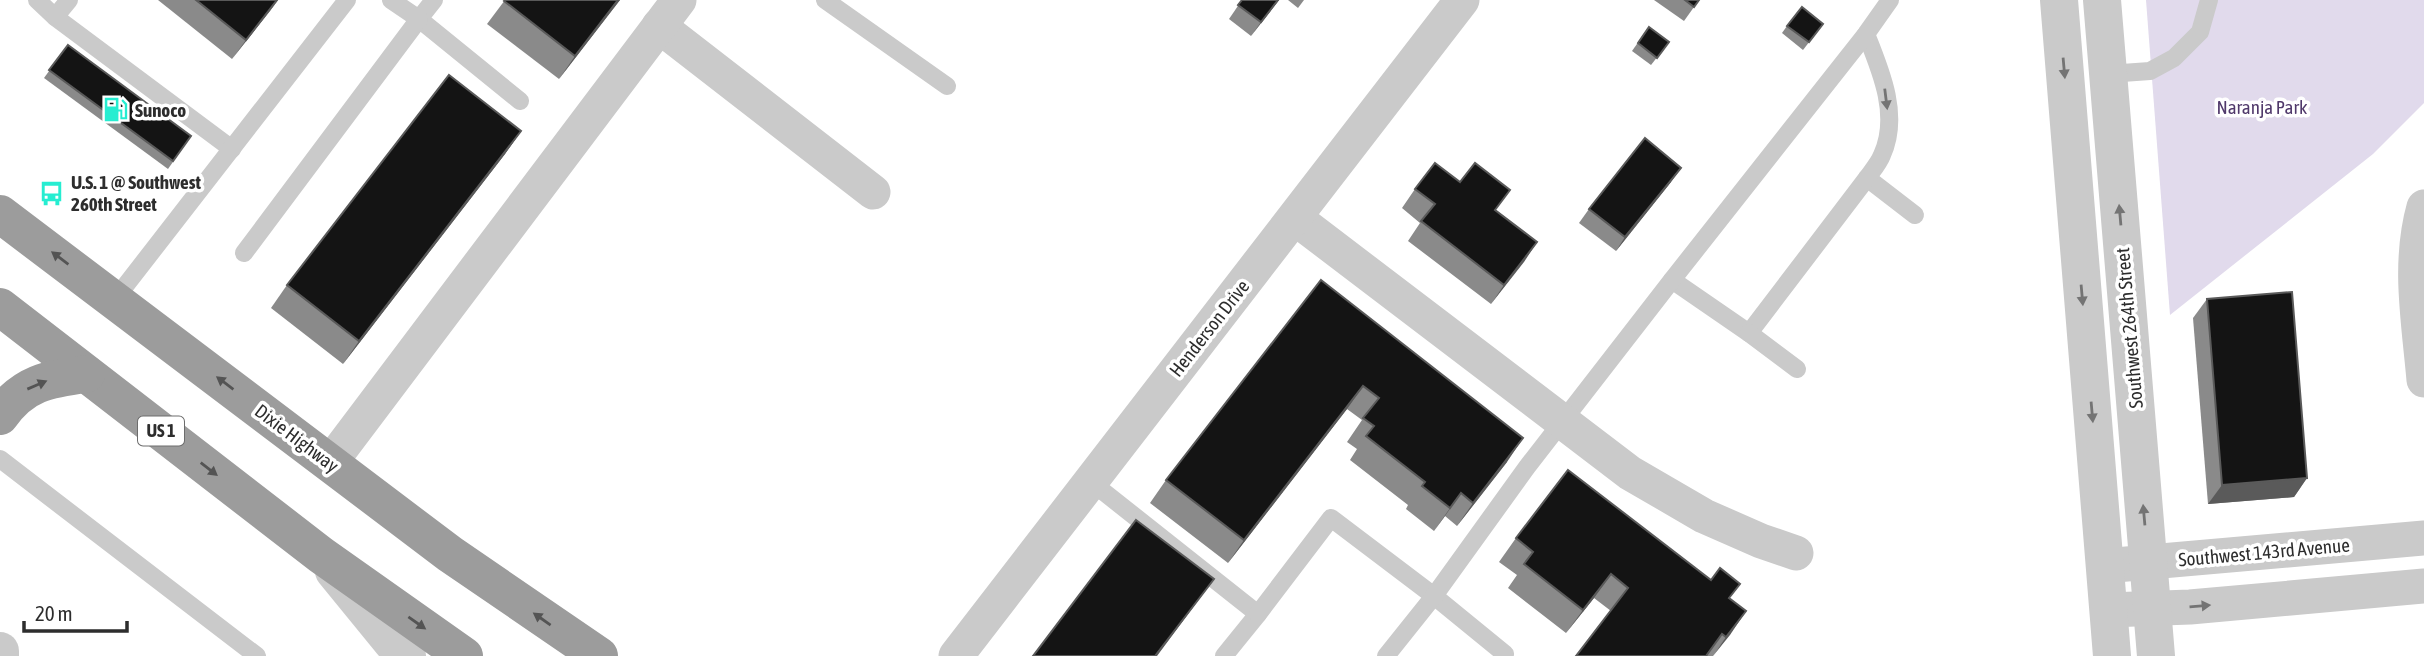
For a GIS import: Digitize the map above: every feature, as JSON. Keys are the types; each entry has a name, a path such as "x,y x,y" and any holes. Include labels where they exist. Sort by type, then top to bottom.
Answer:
{"highway":[{"name":"Dixie Highway","path":"0,214 450,554 599,656"},
{"name":"US 1","path":"0,307 321,555 464,656"},
{"path":"0,416 12,399 27,389 44,381 86,374"}],"street":[{"name":"Henderson Drive","path":"956,656 1462,0"},
{"path":"2059,0 2112,656"},
{"name":"Southwest 264th Street","path":"2102,0 2156,656"},
{"path":"330,463 669,13 873,192"},
{"path":"2424,207 2416,239 2415,274 2424,380"},
{"path":"1295,218 1606,456 1664,493 1732,529 1796,553"},
{"name":"Southwest 143rd Avenue","path":"2104,566 2424,538"},
{"path":"321,555 392,642 407,656"},
{"path":"2108,610 2152,609 2424,586"}],"lane":[{"path":"37,0 55,17 232,149"},
{"path":"55,17 69,0"},
{"path":"115,299 347,0"},
{"path":"391,0 419,19 520,101"},
{"path":"244,253 434,0"},
{"path":"825,0 947,86"},
{"path":"1386,656 1672,280 1890,0"},
{"path":"2108,74 2150,71 2174,58 2200,32 2209,0"},
{"path":"1749,333 1882,156 1888,138 1889,120 1883,75 1866,34"},
{"path":"1867,178 1915,215"},
{"path":"1672,280 1797,369"},
{"path":"0,459 257,656"},
{"path":"1090,481 1258,614"},
{"path":"1224,656 1331,518 1434,596 1505,654 1503,656"}],"green space":[{"name":"Naranja Park","path":"2146,0 2424,0 2424,103 2373,154 2170,315"}],"building":[{"path":"196,0 277,0 246,40"},
{"path":"505,0 618,0 575,56"},
{"path":"1242,0 1278,0 1261,22 1238,5"},
{"path":"1685,0 1699,0 1694,7"},
{"path":"1802,7 1823,24 1809,42 1787,26"},
{"path":"1649,27 1669,42 1657,58 1638,43"},
{"name":"Sunoco","path":"68,45 191,136 173,161 49,70"},
{"path":"449,75 521,131 359,341 287,285"},
{"path":"1645,138 1681,168 1625,237 1589,209"},
{"path":"1435,163 1460,182 1475,163 1510,190 1495,210 1537,242 1504,285 1421,221 1435,204 1415,189"},
{"path":"1321,280 1523,438 1473,503 1461,493 1450,508 1422,486 1425,482 1366,436 1374,426 1363,418 1379,398 1363,386 1244,540 1166,480"},
{"path":"2292,292 2307,478 2222,485 2207,299"},
{"path":"1568,470 1711,580 1720,568 1740,584 1729,598 1746,611 1726,637 1722,634 1706,656 1576,656 1628,588 1611,574 1583,610 1524,564 1533,552 1516,538"},
{"path":"1136,520 1214,579 1155,656 1033,656"}],"place":[{"name":"Sunoco","path":"115,110"},
{"name":"U.S. 1 @ Southwest 260th Street","path":"51,193"}]}
